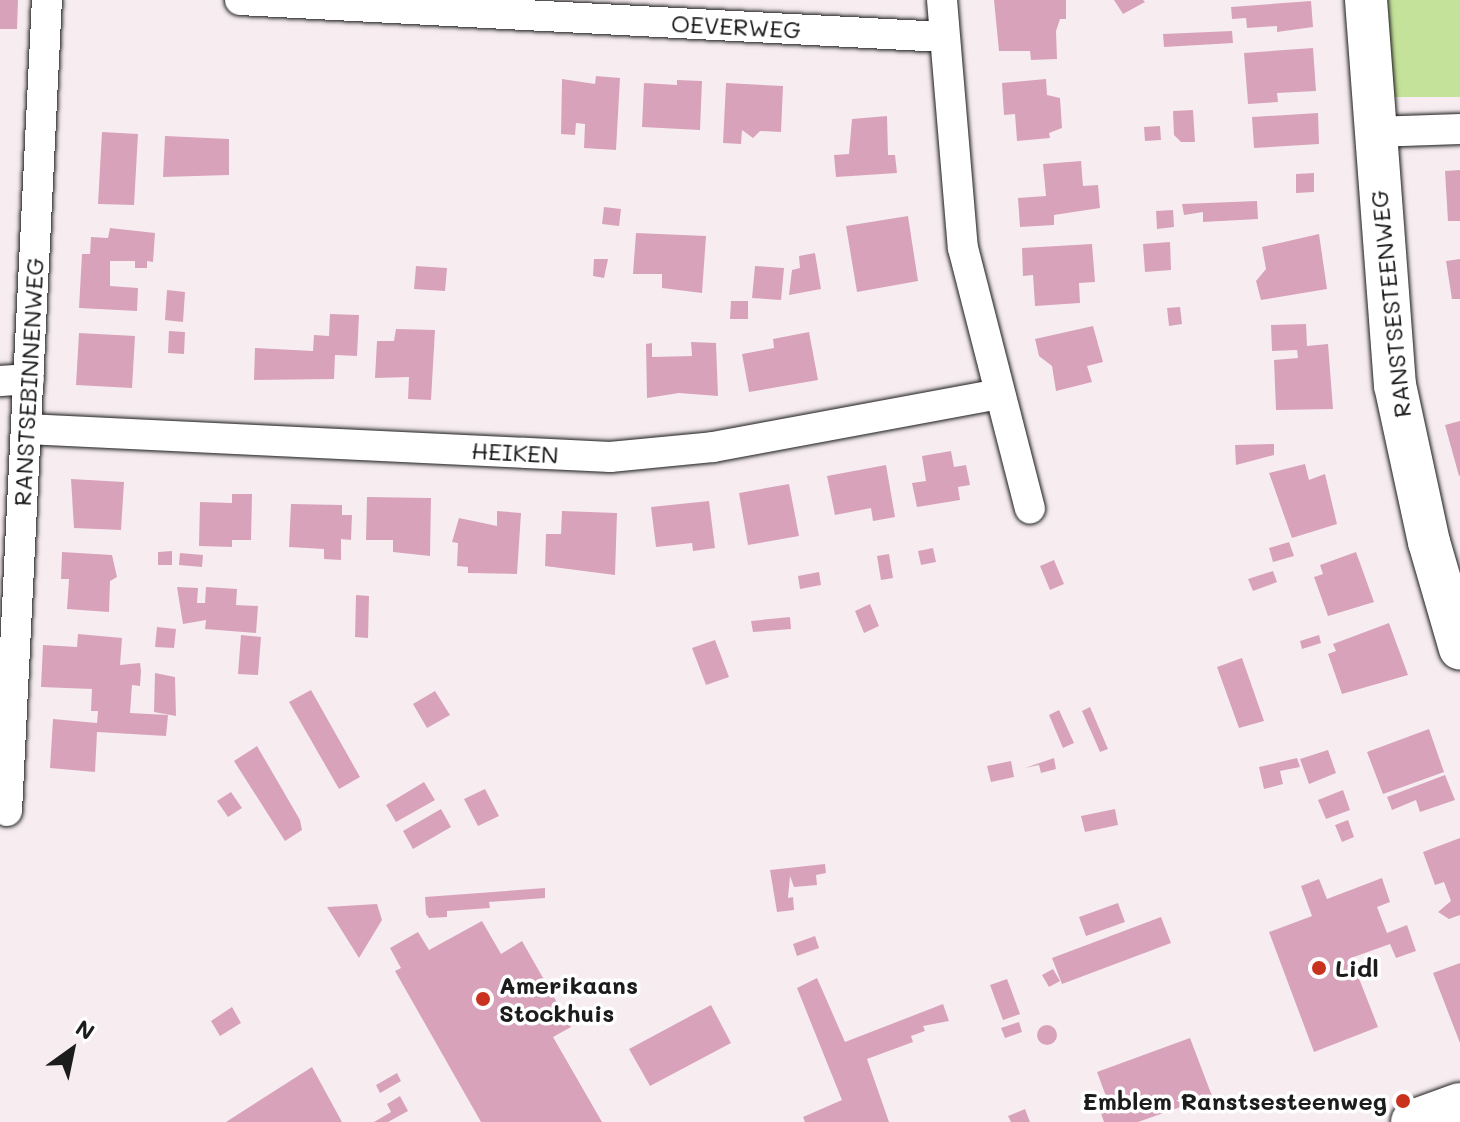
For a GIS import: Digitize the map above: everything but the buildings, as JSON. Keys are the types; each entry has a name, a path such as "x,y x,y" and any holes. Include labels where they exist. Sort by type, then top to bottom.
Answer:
{"main road":[{"path":"1413,1122 1460,1105"}],"street":[{"name":"RANSTSEBINNENWEG","path":"7,811 26,429 15,380 47,0"},
{"name":"OEVERWEG","path":"240,0 944,37"},
{"path":"942,0 963,248 1030,509"},
{"name":"RANSTSESTEENWEG","path":"1366,0 1395,385 1429,542 1460,649"},
{"path":"1374,132 1460,129"},
{"name":"HEIKEN","path":"26,429 610,457 713,447 999,394"}],"green space":[{"path":"1388,0 1460,0 1460,97 1393,97"}],"place":[{"name":"Lidl","path":"1319,968"},
{"name":"Amerikaans Stockhuis","path":"483,999"},
{"name":"Emblem Ranstsesteenweg","path":"1403,1101"}]}
